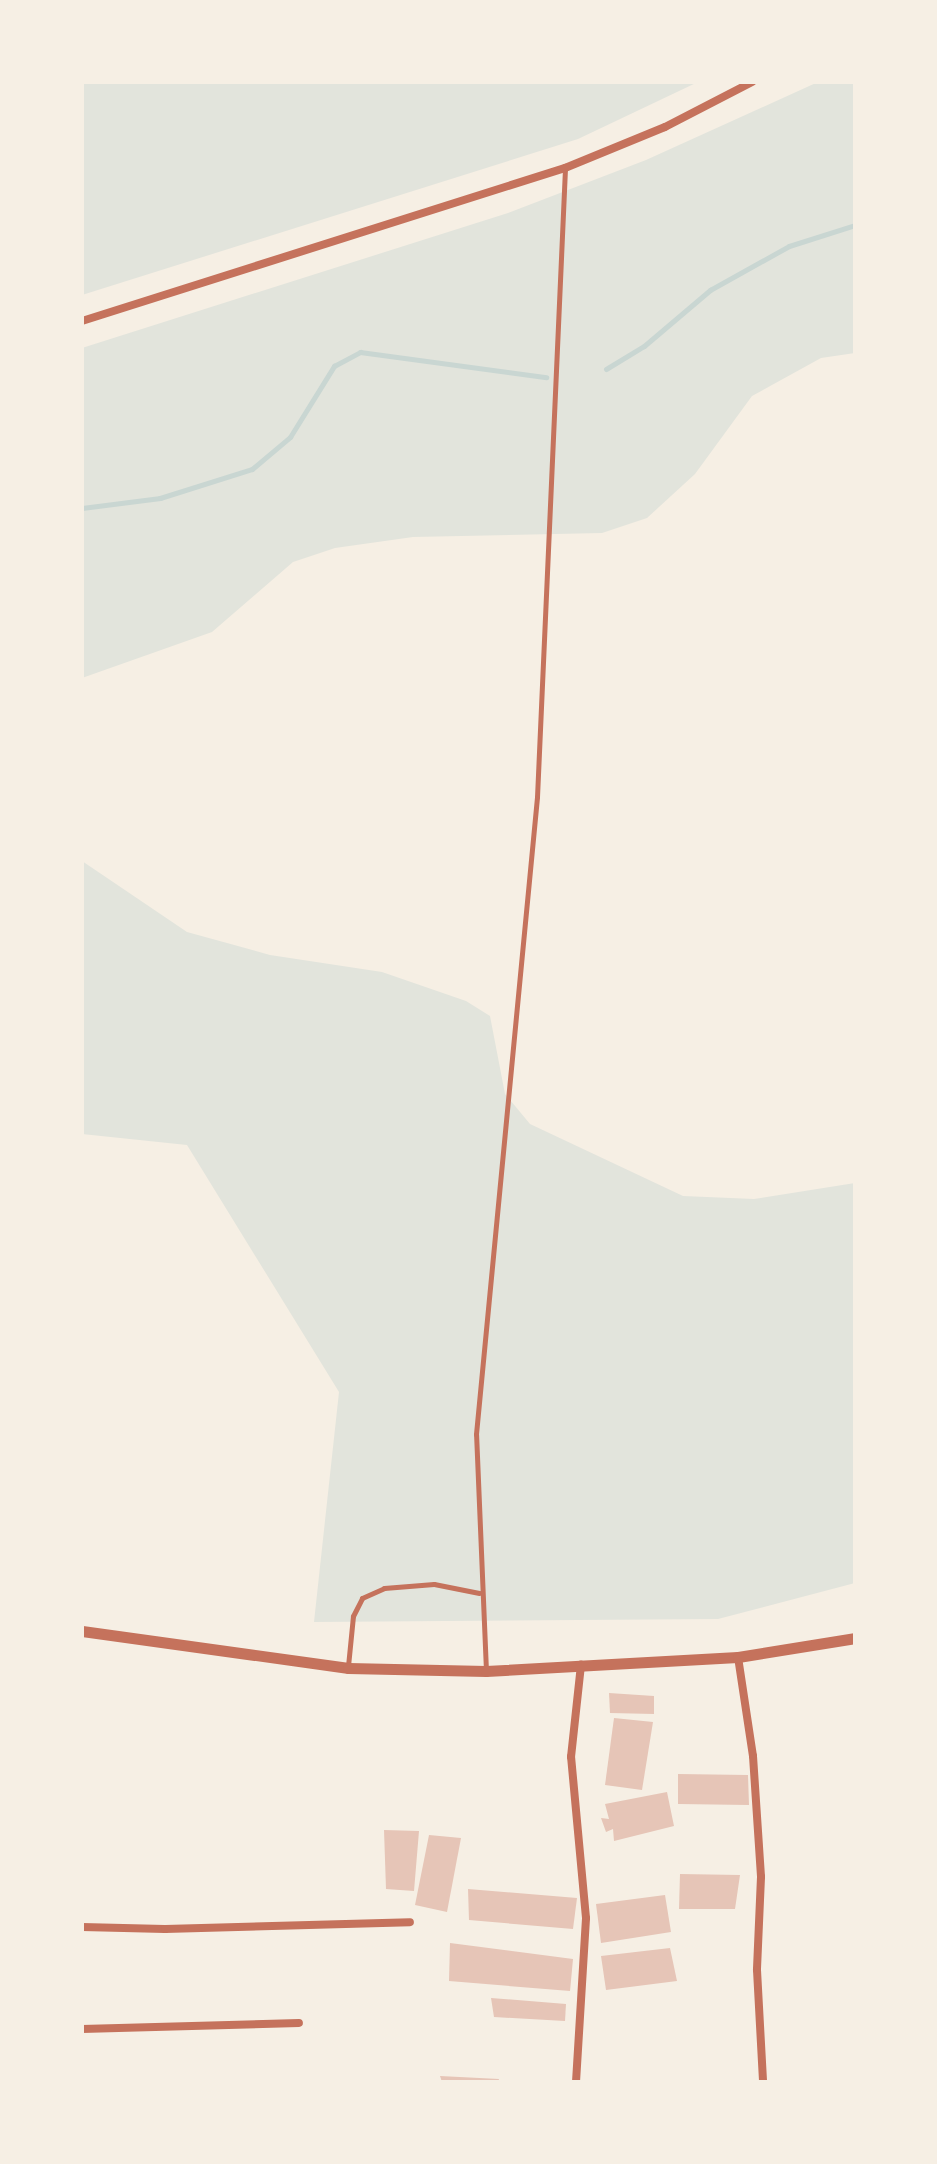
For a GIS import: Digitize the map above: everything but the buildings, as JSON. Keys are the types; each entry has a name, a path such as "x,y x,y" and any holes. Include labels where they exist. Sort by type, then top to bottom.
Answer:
{"street":[{"path":"82,321 565,168 665,127 752,82"},
{"path":"82,1631 348,1668 486,1671 738,1657 855,1638"},
{"path":"738,1657 761,1877 757,1970 763,2082"},
{"path":"576,2082 586,1918 571,1757 581,1665"},
{"path":"82,1927 165,1929 410,1922"},
{"path":"82,2029 299,2023"}],"lane":[{"path":"486,1671 479,1593 476,1434 537,797 565,168"},
{"path":"348,1668 353,1616 362,1598 384,1588 434,1584 479,1593"}],"shaded area":[{"path":"82,82 698,82 578,139 82,295"},
{"path":"818,82 855,82 855,353 821,358 752,396 695,474 647,518 602,533 413,537 335,548 293,562 212,632 82,678 82,348 508,213 646,160"},
{"path":"82,861 187,932 270,955 382,972 466,1001 490,1016 505,1094 530,1124 683,1196 754,1199 855,1183 855,1583 718,1619 314,1622 339,1392 187,1145 82,1134"}],"waterway":[{"path":"606,369 644,346 710,290 789,246 855,225"},
{"path":"82,508 160,498 252,469 290,437 334,366 360,352 546,377"}]}
